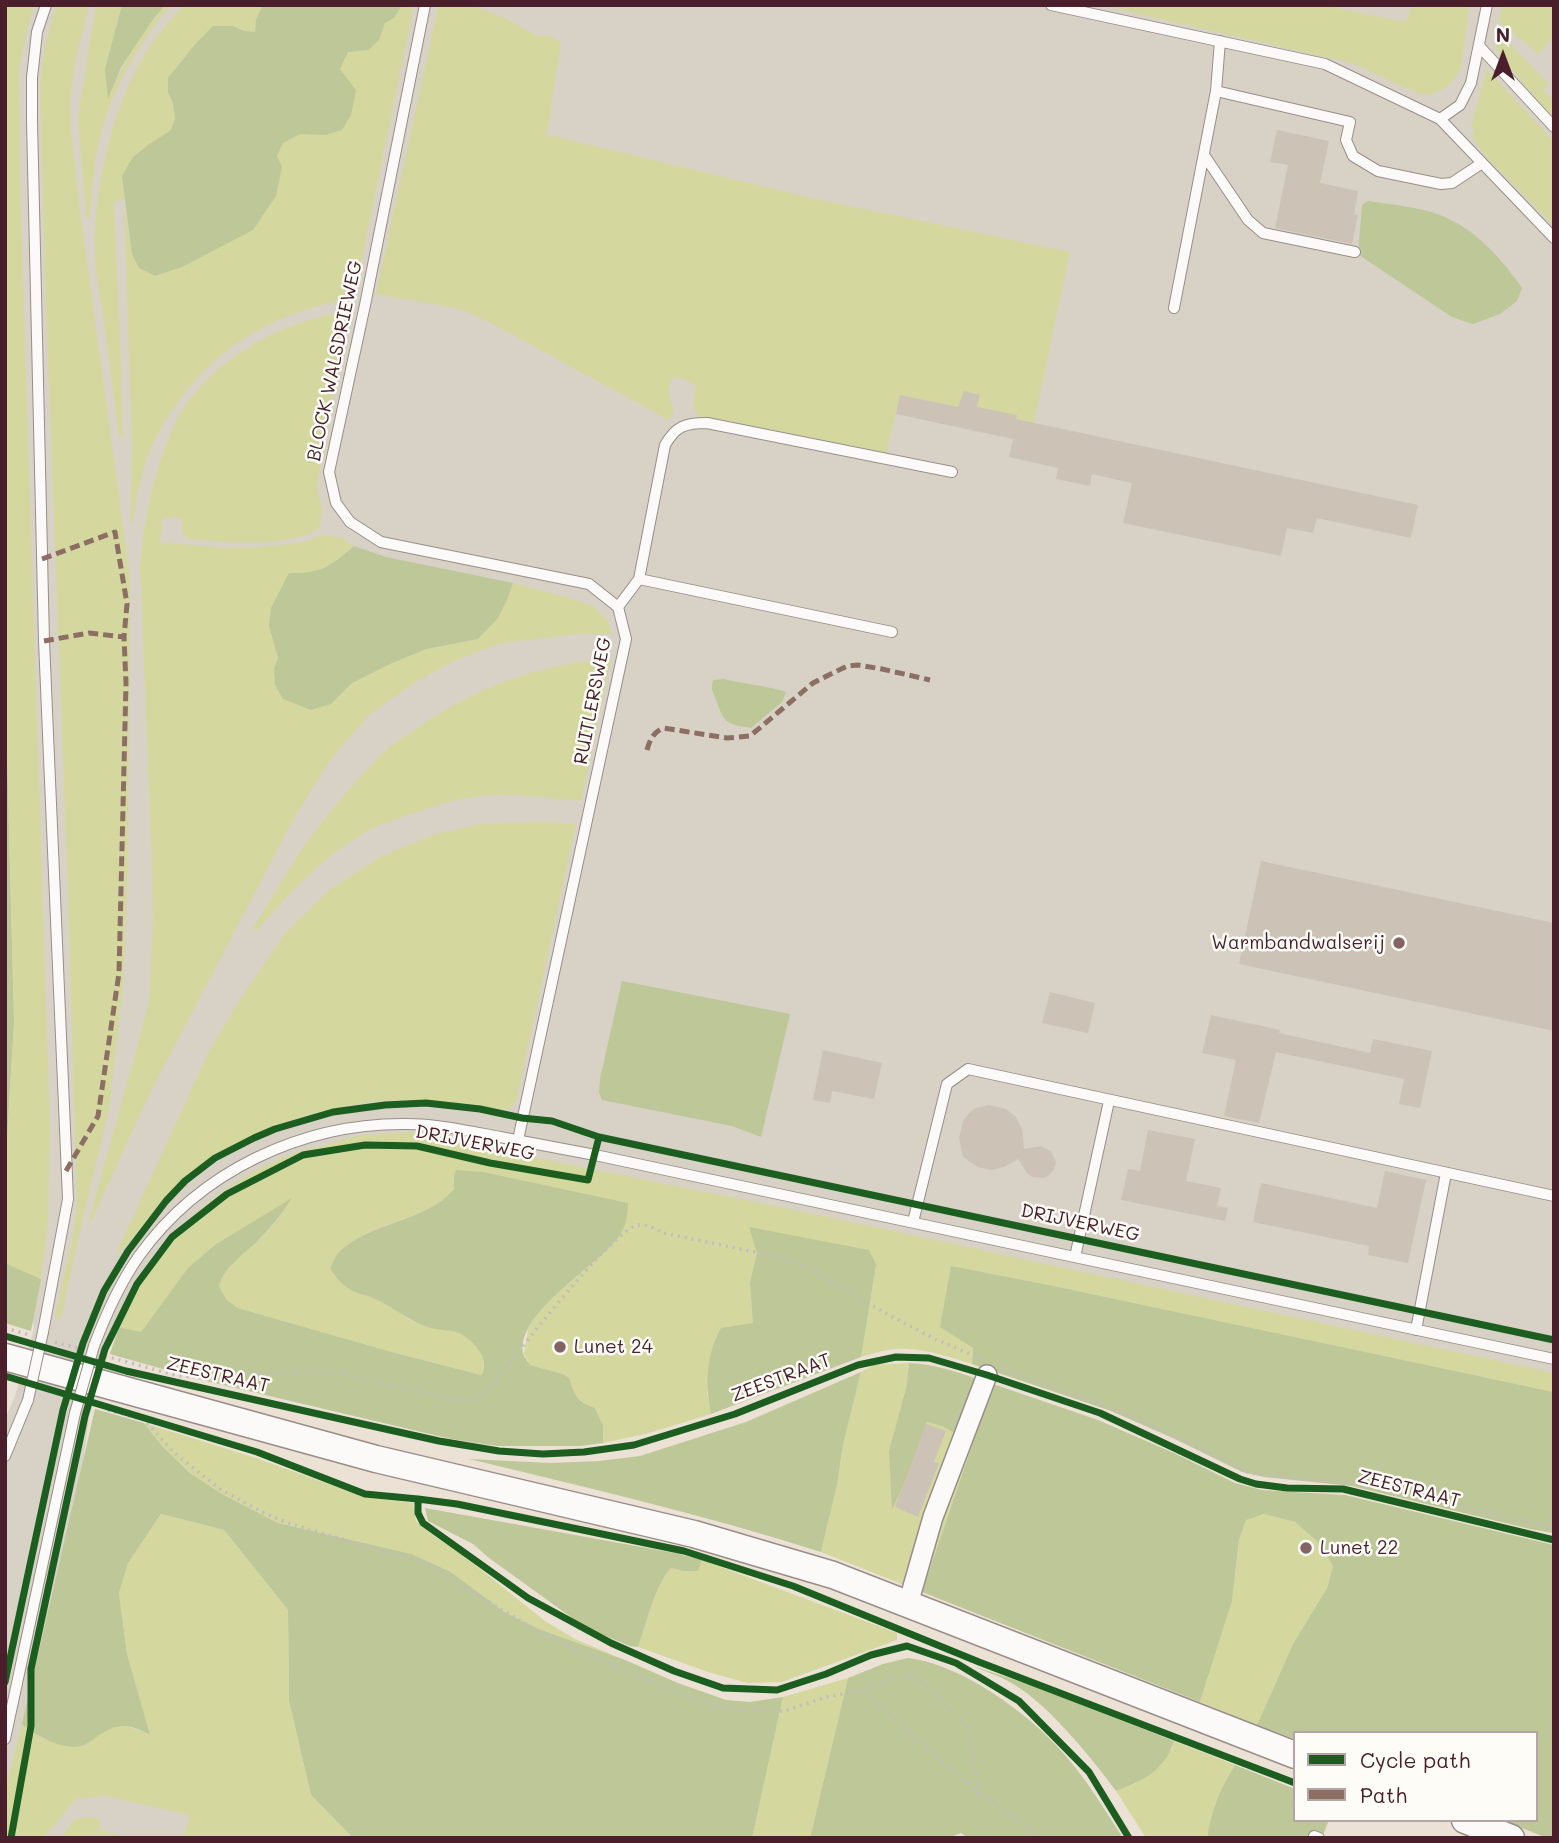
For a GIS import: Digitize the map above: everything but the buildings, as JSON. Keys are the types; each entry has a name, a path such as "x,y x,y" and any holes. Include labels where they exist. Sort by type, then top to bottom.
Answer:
{"main road":[{"name":"ZEESTRAAT","path":"5,1357 376,1460 694,1534 832,1575 1293,1754"},
{"path":"1470,1822 1511,1838"}],"street":[{"path":"908,1604 933,1517 987,1375"}],"lane":[{"path":"5,1457 28,1400 68,1199 44,641 32,121 32,78 37,32 46,5"},
{"name":"BLOCK WALSDRIEWEG","path":"425,5 329,472 336,503 350,522 381,542 589,584 618,607"},
{"path":"1051,5 1325,64 1440,119 1554,239"},
{"path":"1440,119 1460,106 1471,83 1487,5"},
{"path":"1174,308 1216,91 1220,41"},
{"path":"1479,47 1554,127"},
{"path":"1216,91 1350,122 1346,140 1353,156 1377,171 1441,184 1452,183 1482,163"},
{"path":"1204,155 1248,220 1263,233 1355,252"},
{"path":"618,607 639,579 665,445 672,432 688,423 707,423 952,472"},
{"path":"639,579 892,632"},
{"name":"RUITLERSWEG","path":"518,1140 626,639 618,607"},
{"path":"913,1222 947,1084 968,1069 1554,1196"},
{"path":"1075,1257 1109,1101"},
{"name":"DRIJVERWEG","path":"5,1740 87,1353 114,1297 139,1256 158,1232 192,1198 213,1182 267,1153 327,1132 377,1125 432,1125 518,1140 1554,1359"},
{"path":"1416,1330 1446,1173"}],"path":[{"path":"102,1358 179,1376 315,1371 341,1374 430,1395 471,1400 487,1392 556,1306 625,1231 637,1225 649,1226 663,1233 784,1258 816,1272 937,1340 1013,1373 1119,1411 1249,1473 1369,1485 1554,1528"},
{"path":"5,1328 42,1335"},
{"path":"5,1336 32,1344"},
{"path":"53,1342 87,1353"},
{"path":"83,1343 87,1353"},
{"path":"46,1348 87,1353"},
{"path":"105,1408 155,1421"},
{"path":"105,1408 145,1420 173,1452 220,1489 264,1513 288,1523 426,1564 544,1635 691,1699 734,1710 784,1711 908,1676 929,1687 967,1728 979,1794"},
{"path":"863,1690 979,1794 1041,1838"}],"shaded area":[{"path":"7,5 1554,5 1554,1382 139,1290 108,1350 89,1417 76,1516 127,1738 227,1838 5,1838 5,1419 15,1396 34,1329 31,1306"}],"green space":[{"path":"5,5 35,5 19,69 20,182 50,1131 48,1221 41,1279 5,1263 5,1172 14,1023 5,674"},
{"path":"56,5 89,5 76,58 70,100 71,131 130,577 128,869 123,987 109,1109 61,1319 55,1317 77,1205 40,86 44,51"},
{"path":"97,5 122,5 116,23 108,98 140,38 165,5 171,5 139,49 106,115 94,175 90,218 86,218 78,117"},
{"path":"122,5 165,5 121,67 108,99 105,69"},
{"path":"184,5 263,5 256,19 255,32 233,26 197,42 168,78 168,92 175,118 171,130 133,157 125,199 114,202 123,437 119,437 95,257 101,177 114,124 134,73 155,39"},
{"path":"263,5 402,5 394,18 385,23 379,40 368,50 348,52 340,69 356,90 351,115 342,130 326,135 300,134 283,143 277,156 282,167 276,196 253,230 182,267 155,276 139,268 132,254 122,176 133,157 171,130 175,118 168,92 168,78 197,42 213,26 233,26 255,32 256,19"},
{"path":"402,5 414,5 354,298 326,304 275,322 252,334 209,366 173,409 154,441 144,469 132,524 130,523 132,449 124,204 132,255 276,156 283,143 300,134 326,135 356,90 339,70 348,52 368,50 379,40 385,23 394,18"},
{"path":"472,5 507,19 535,35 551,36 561,43 545,134 807,197 1070,252 1034,423 900,395 886,455 699,417 693,408 696,385 681,378 672,379 668,391 674,411 669,420 489,322 460,309 376,294 438,7"},
{"path":"1100,5 1321,5 1406,22 1412,5 1462,5 1469,9 1458,74 1450,84 1440,90 1422,95 1351,63"},
{"path":"1502,5 1554,5 1554,36 1539,54 1499,22"},
{"path":"1497,31 1549,84 1543,90 1554,101 1554,119 1499,55 1495,38"},
{"path":"1487,69 1554,142 1554,226 1482,152 1474,140 1472,122"},
{"path":"1367,201 1423,210 1459,224 1483,242 1513,276 1522,288 1517,301 1500,314 1473,324 1452,317 1358,254 1362,205"},
{"path":"350,311 317,487 322,510 320,528 307,535 273,542 218,542 186,539 186,534 182,534 182,518 163,517 160,542 224,548 257,547 308,541 323,535 342,538 354,546 327,567 307,574 275,650 278,658 275,679 283,699 331,704 352,683 390,664 426,649 478,639 507,600 513,583 593,606 607,620 612,634 577,634 501,643 456,660 416,682 370,714 330,760 294,818 151,1091 89,1226 149,1001 153,919 140,565 157,472 179,415 196,392 233,357 277,332 325,316"},
{"path":"354,546 386,557 513,583 498,618 478,639 426,649 390,664 352,683 331,704 311,710 283,699 275,685 274,669 278,658 269,626 271,608 289,573 318,570 339,559"},
{"path":"611,659 581,801 517,795 480,796 444,803 390,821 359,836 331,856 292,891 257,930 253,928 316,830 356,782 394,743 462,701 509,680 559,666"},
{"path":"5,674 14,1023 5,1172"},
{"path":"724,679 786,692 782,702 751,728 742,727 723,717 713,693 713,680"},
{"path":"480,824 576,824 516,1101 509,1110 437,1101 384,1101 322,1111 290,1121 230,1147 204,1163 178,1186 114,1258 209,1051 286,932 329,890 382,856 436,834"},
{"path":"622,981 790,1014 761,1137 732,1126 602,1100 599,1093 600,1079"},
{"path":"414,1132 800,1211 1554,1373 1554,1392 952,1266 940,1327 973,1348 972,1364 931,1352 909,1349 861,1357 876,1264 750,1227 757,1253 750,1283 753,1324 744,1324 707,1392 711,1414 646,1434 603,1443 603,1425 595,1408 578,1399 563,1374 530,1365 524,1354 528,1329 535,1317 562,1289 609,1249 628,1203 483,1172 457,1170 454,1189 447,1197 420,1212 374,1230 337,1254 350,1290 381,1302 415,1322 457,1332 469,1338 482,1355 484,1362 481,1375 238,1308 227,1300 219,1287 225,1273 268,1231 290,1199 189,1268 141,1332 119,1327 130,1299 163,1248 185,1224 233,1184 302,1151 356,1137"},
{"path":"456,1170 483,1172 628,1203 626,1222 617,1239 542,1309 530,1325 523,1341 524,1356 530,1365 563,1374 569,1378 577,1397 595,1408 603,1425 603,1443 580,1446 497,1446 451,1439 202,1380 110,1354 119,1327 141,1332 188,1268 215,1245 292,1198 270,1228 225,1273 219,1287 227,1300 238,1308 481,1375 484,1369 483,1358 477,1347 463,1335 423,1325 380,1301 354,1292 340,1282 330,1268 338,1253 351,1242 429,1209 442,1200 454,1189"},
{"path":"749,1227 869,1250 876,1264 861,1357 711,1414 708,1370 716,1338 721,1328 753,1323 750,1283 757,1253"},
{"path":"5,1263 41,1279 31,1331 5,1323"},
{"path":"951,1266 1554,1392 1554,1533 1352,1486 1264,1477 1242,1472 1111,1411 972,1364 973,1348 940,1327"},
{"path":"909,1363 912,1466 927,1422 944,1427 993,1384 922,1592 821,1552 861,1372 874,1365"},
{"path":"909,1363 944,1368 977,1379 958,1435 927,1422 912,1466 892,1510 889,1451 907,1385"},
{"path":"861,1372 821,1552 689,1514 469,1459 551,1463 640,1456 746,1422"},
{"path":"993,1384 1098,1420 1235,1483 1262,1490 1345,1495 1554,1545 1554,1838 1547,1838 1507,1822 1538,1822 1538,1731 1293,1731 1293,1738 1257,1725 1293,1644 1327,1588 1333,1566 1320,1544 1295,1522 1264,1514 1246,1520 1239,1540 1232,1601 1200,1702 922,1592"},
{"path":"95,1409 144,1423 163,1447 190,1473 222,1494 278,1523 412,1554 451,1572 506,1613 539,1629 726,1700 750,1702 783,1697 752,1838 353,1838 311,1795 289,1701 288,1610 224,1530 161,1514 128,1563 119,1593 127,1654 150,1735 122,1726 110,1729 85,1745 73,1747 57,1744 35,1733 22,1724"},
{"path":"144,1423 256,1458 364,1497 413,1503 416,1521 545,1621 575,1639 625,1660 539,1629 506,1613 451,1572 412,1554 278,1523 222,1494 190,1473 163,1447"},
{"path":"425,1508 702,1560 698,1571 671,1568 655,1595 638,1647 630,1646 586,1628 473,1544 428,1521"},
{"path":"161,1514 224,1530 288,1610 289,1701 311,1795 353,1838 184,1838 190,1815 105,1796 75,1799 41,1838 5,1838 5,1791 22,1724 41,1738 84,1746 115,1727 129,1727 149,1735 127,1654 119,1593 128,1563"},
{"path":"1264,1514 1295,1522 1320,1544 1333,1565 1327,1588 1293,1644 1257,1725 1200,1702 1232,1601 1239,1540 1246,1519"},
{"path":"702,1560 897,1633 897,1640 782,1682 747,1683 638,1647 655,1595 665,1576 671,1568 698,1571"},
{"path":"908,1658 929,1662 972,1680 1033,1723 1072,1764 1123,1838 968,1838 961,1833 948,1838 810,1838 848,1678 883,1664"},
{"path":"973,1666 1036,1687 1174,1741 1170,1751 1152,1773 1116,1791 1052,1715 1008,1681"},
{"path":"848,1678 810,1838 752,1838 783,1697"},
{"path":"1174,1741 1235,1765 1217,1800 1207,1838 1146,1838 1116,1791 1135,1784 1172,1749"},
{"path":"1235,1765 1293,1788 1293,1822 1328,1822 1322,1838 1207,1838 1211,1818"},
{"path":"91,1817 101,1820 98,1830 130,1838 70,1838 64,1834 75,1819"}],"marked path":[{"path":"42,559 115,532 127,604 124,637 89,633 44,641"},
{"path":"66,1171 98,1116 119,973 126,683 124,637"},
{"path":"647,750 652,737 663,728 727,738 750,736 813,683 847,666 882,669 930,680"}],"cycle path":[{"path":"5,1682 63,1410 83,1343 104,1291 128,1251 166,1201 185,1181 215,1158 254,1138 333,1112 426,1103 552,1121 599,1137 1554,1340"},
{"path":"11,1838 31,1726 31,1669 85,1416 105,1349 137,1284 172,1237 227,1194 303,1155 365,1145 417,1146 490,1163 588,1180 599,1137"},
{"path":"5,1336 126,1371 439,1441 499,1451 543,1454 634,1445 735,1414 858,1365 896,1357 929,1358 1100,1413 1256,1484 1287,1488 1343,1489 1554,1540"},
{"path":"5,1376 257,1452 365,1494 457,1504 684,1551 793,1586 979,1662 1293,1782"},
{"path":"418,1499 418,1513 423,1523 528,1598 611,1643 674,1671 723,1688 777,1690 826,1674 871,1655 907,1646 956,1663 1019,1701 1089,1772 1129,1838"}],"place":[{"name":"Warmbandwalserij","path":"1399,943"},
{"name":"Lunet 24","path":"560,1347"},
{"name":"Lunet 22","path":"1306,1548"}]}
